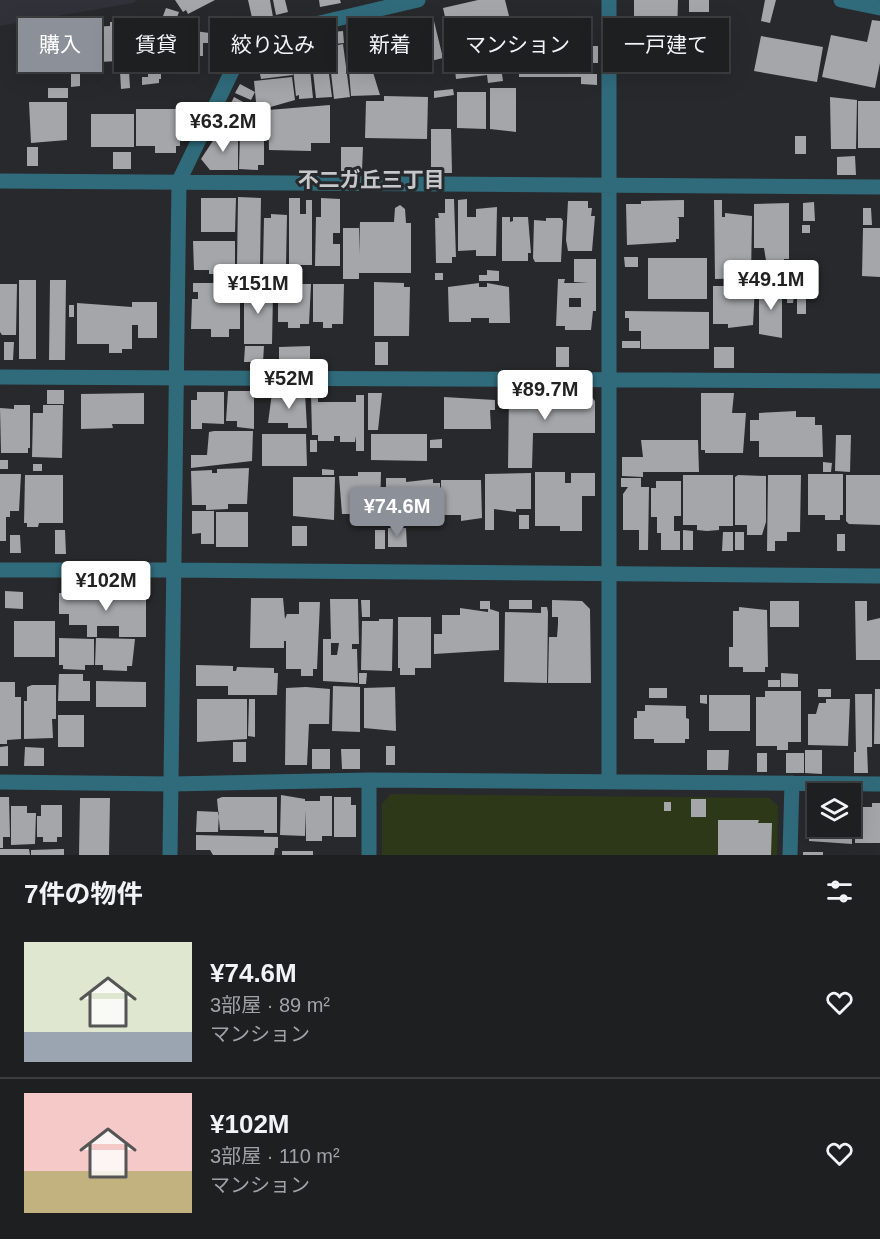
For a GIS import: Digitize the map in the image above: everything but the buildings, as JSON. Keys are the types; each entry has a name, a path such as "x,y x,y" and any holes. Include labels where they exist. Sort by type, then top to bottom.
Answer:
{"street":[{"path":"170,855 178,182 247,40 418,0"},
{"path":"609,0 609,782"},
{"path":"841,0 880,8"},
{"path":"0,181 880,188"},
{"path":"0,377 880,381"},
{"path":"0,570 880,576"},
{"path":"369,780 369,855"},
{"path":"0,782 171,784 369,780 880,784"},
{"path":"790,855 792,783"}],"shaded area":[{"path":"0,0 137,0 133,3 46,18 18,18 18,23 0,26"}],"green space":[{"path":"390,794 769,798 778,806 777,855 382,855 382,804"}],"district":[{"name":"不二ガ丘三丁目","path":"371,180"}]}
